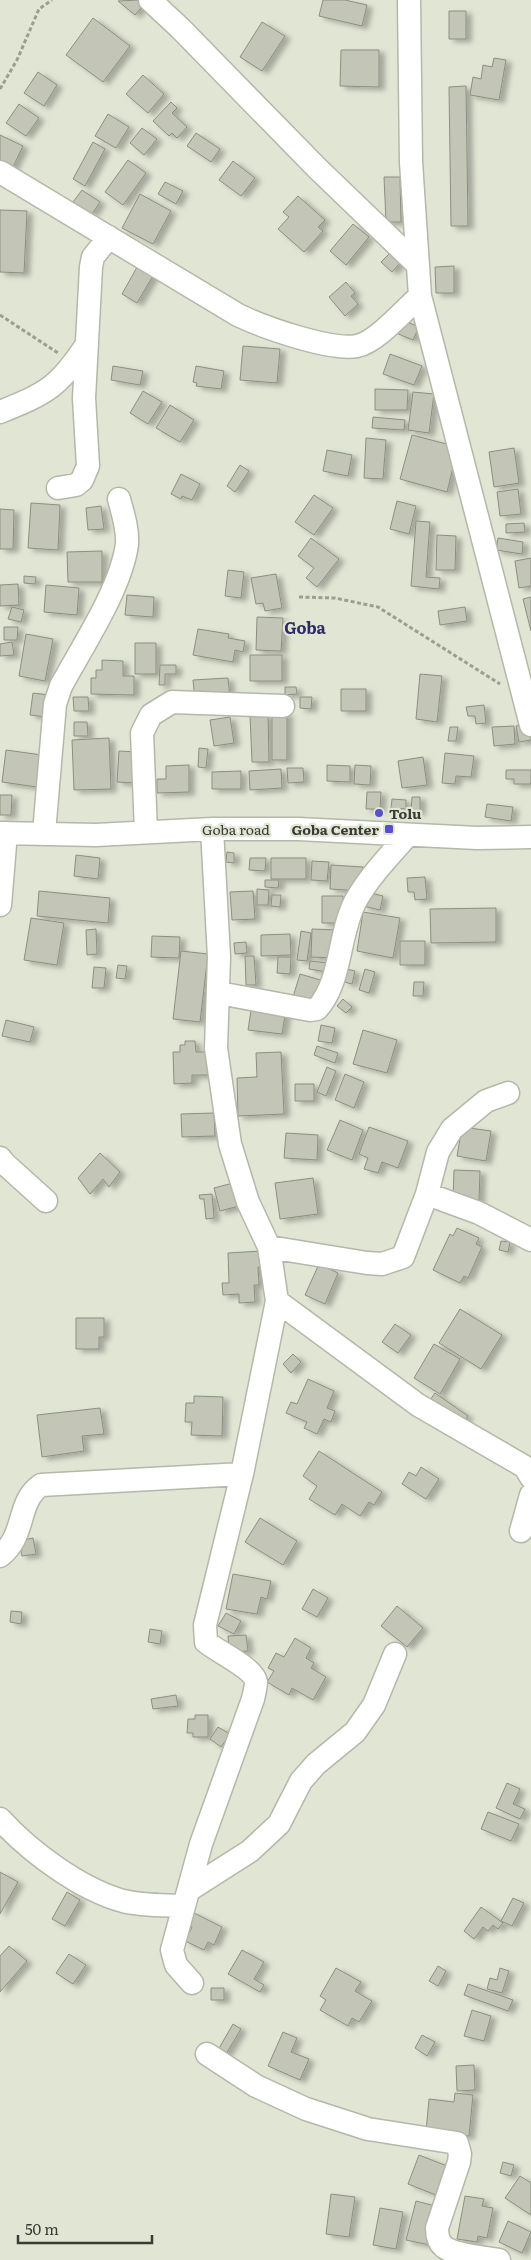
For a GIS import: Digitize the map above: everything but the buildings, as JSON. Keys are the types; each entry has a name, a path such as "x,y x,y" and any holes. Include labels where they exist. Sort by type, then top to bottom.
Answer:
{"street":[{"path":"150,0 318,169 418,265"},
{"path":"409,0 410,113 420,296 531,724"},
{"path":"0,172 238,315 262,326 293,336 340,345 357,346 371,340 420,296"},
{"path":"58,488 76,485 82,480 88,466 84,398 93,257 109,238"},
{"path":"0,412 35,398 57,384 74,364 87,342"},
{"path":"44,833 55,704 61,686 122,570 127,542 125,519 119,499"},
{"path":"146,832 142,733 151,715 172,702 283,706"},
{"path":"192,1983 173,1959 172,1950 201,1844 253,1699 256,1682 248,1669 218,1652 206,1642 205,1625 242,1474 277,1301 269,1247 248,1202 230,1144 216,1048 220,993 212,829"},
{"name":"Goba road","path":"3,833 96,835 212,829 298,829 407,836 531,837"},
{"path":"0,905 3,833"},
{"path":"220,993 317,1010 325,1000 338,961 344,932 355,902 379,868 407,836"},
{"path":"269,1247 367,1263 382,1264 394,1262 403,1257 428,1194 438,1152 452,1128 486,1101 508,1093"},
{"path":"0,1158 46,1201"},
{"path":"428,1194 478,1213 531,1240"},
{"path":"277,1301 418,1406 525,1467 531,1476"},
{"path":"0,1556 11,1548 32,1491 41,1485 242,1474"},
{"path":"521,1531 531,1495"},
{"path":"0,1819 16,1836 62,1871 103,1894 124,1902 152,1905 187,1898 250,1851 279,1824 296,1796 301,1781 316,1764 355,1732 374,1705 394,1654"},
{"path":"207,2054 256,2086 306,2109 368,2129 457,2143 460,2154 459,2162 437,2228 437,2235 444,2247 456,2252 499,2260"}],"path":[{"path":"0,89 16,60 39,10 52,0"},
{"path":"0,315 74,364"},
{"path":"299,597 335,598 378,607 524,699"}],"place":[{"name":"Tolu","path":"379,813"},
{"name":"Goba Center","path":"389,829"}],"district":[{"name":"Goba","path":"305,627"}]}
